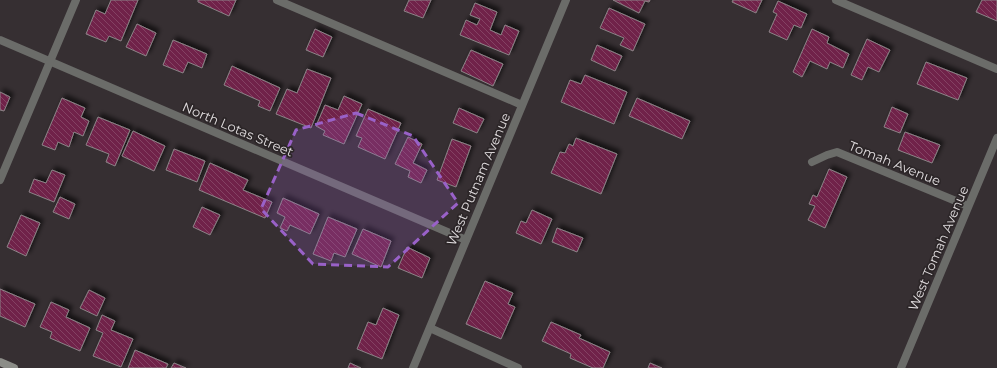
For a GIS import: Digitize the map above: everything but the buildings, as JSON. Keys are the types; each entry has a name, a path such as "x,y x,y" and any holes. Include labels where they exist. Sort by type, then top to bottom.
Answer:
{"main road":[{"path":"0,362 14,368"}],"street":[{"path":"0,180 76,0"},
{"path":"277,0 522,105"},
{"name":"West Putnam Avenue","path":"413,368 566,0"},
{"path":"836,0 997,69"},
{"name":"North Lotas Street","path":"0,40 466,240"},
{"name":"West Tomah Avenue","path":"901,368 997,138"},
{"name":"Tomah Avenue","path":"812,162 838,152 968,206"},
{"path":"430,328 518,368"}],"highlighted area":[{"path":"356,113 413,136 458,203 388,267 313,264 261,209 296,130"}]}
